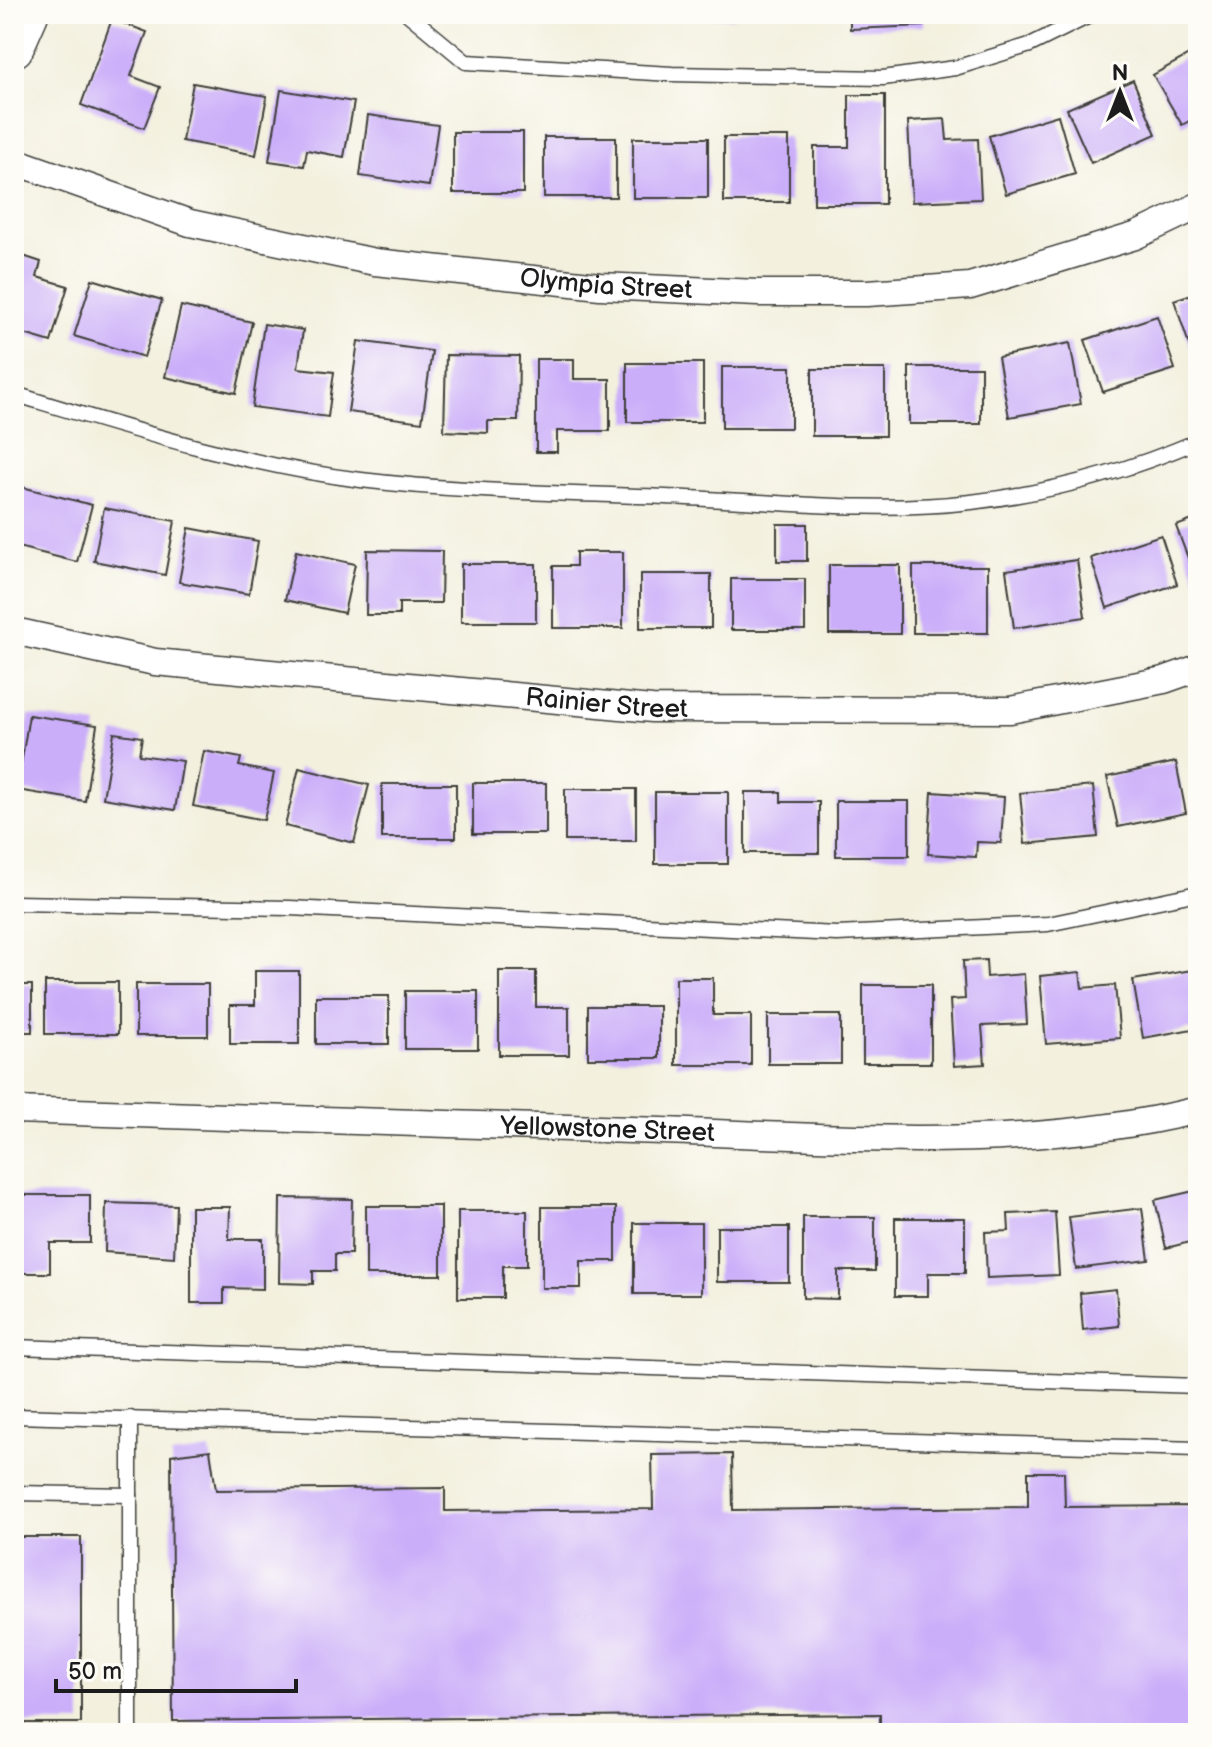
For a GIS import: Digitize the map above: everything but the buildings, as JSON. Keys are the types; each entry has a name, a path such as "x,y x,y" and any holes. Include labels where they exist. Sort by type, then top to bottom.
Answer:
{"street":[{"path":"14,48 29,14"},
{"name":"Olympia Street","path":"14,161 190,223 375,262 600,286 758,293 867,293 970,286 1135,236 1198,206"},
{"name":"Rainier Street","path":"14,631 155,662 652,709 1010,710 1164,680 1198,668"},
{"name":"Yellowstone Street","path":"14,1110 984,1139 1147,1122 1198,1110"}],"lane":[{"path":"408,14 466,62 672,74 883,78 955,68 1030,45 1093,14"},
{"path":"14,394 208,449 357,479 468,491 885,506 970,503 1058,488 1137,467 1198,441"},
{"path":"14,903 290,908 837,934 1048,924 1198,893"},
{"path":"14,1347 1198,1386"},
{"path":"14,1416 1198,1449"},
{"path":"130,1418 130,1733"},
{"path":"14,1493 130,1495"}]}
